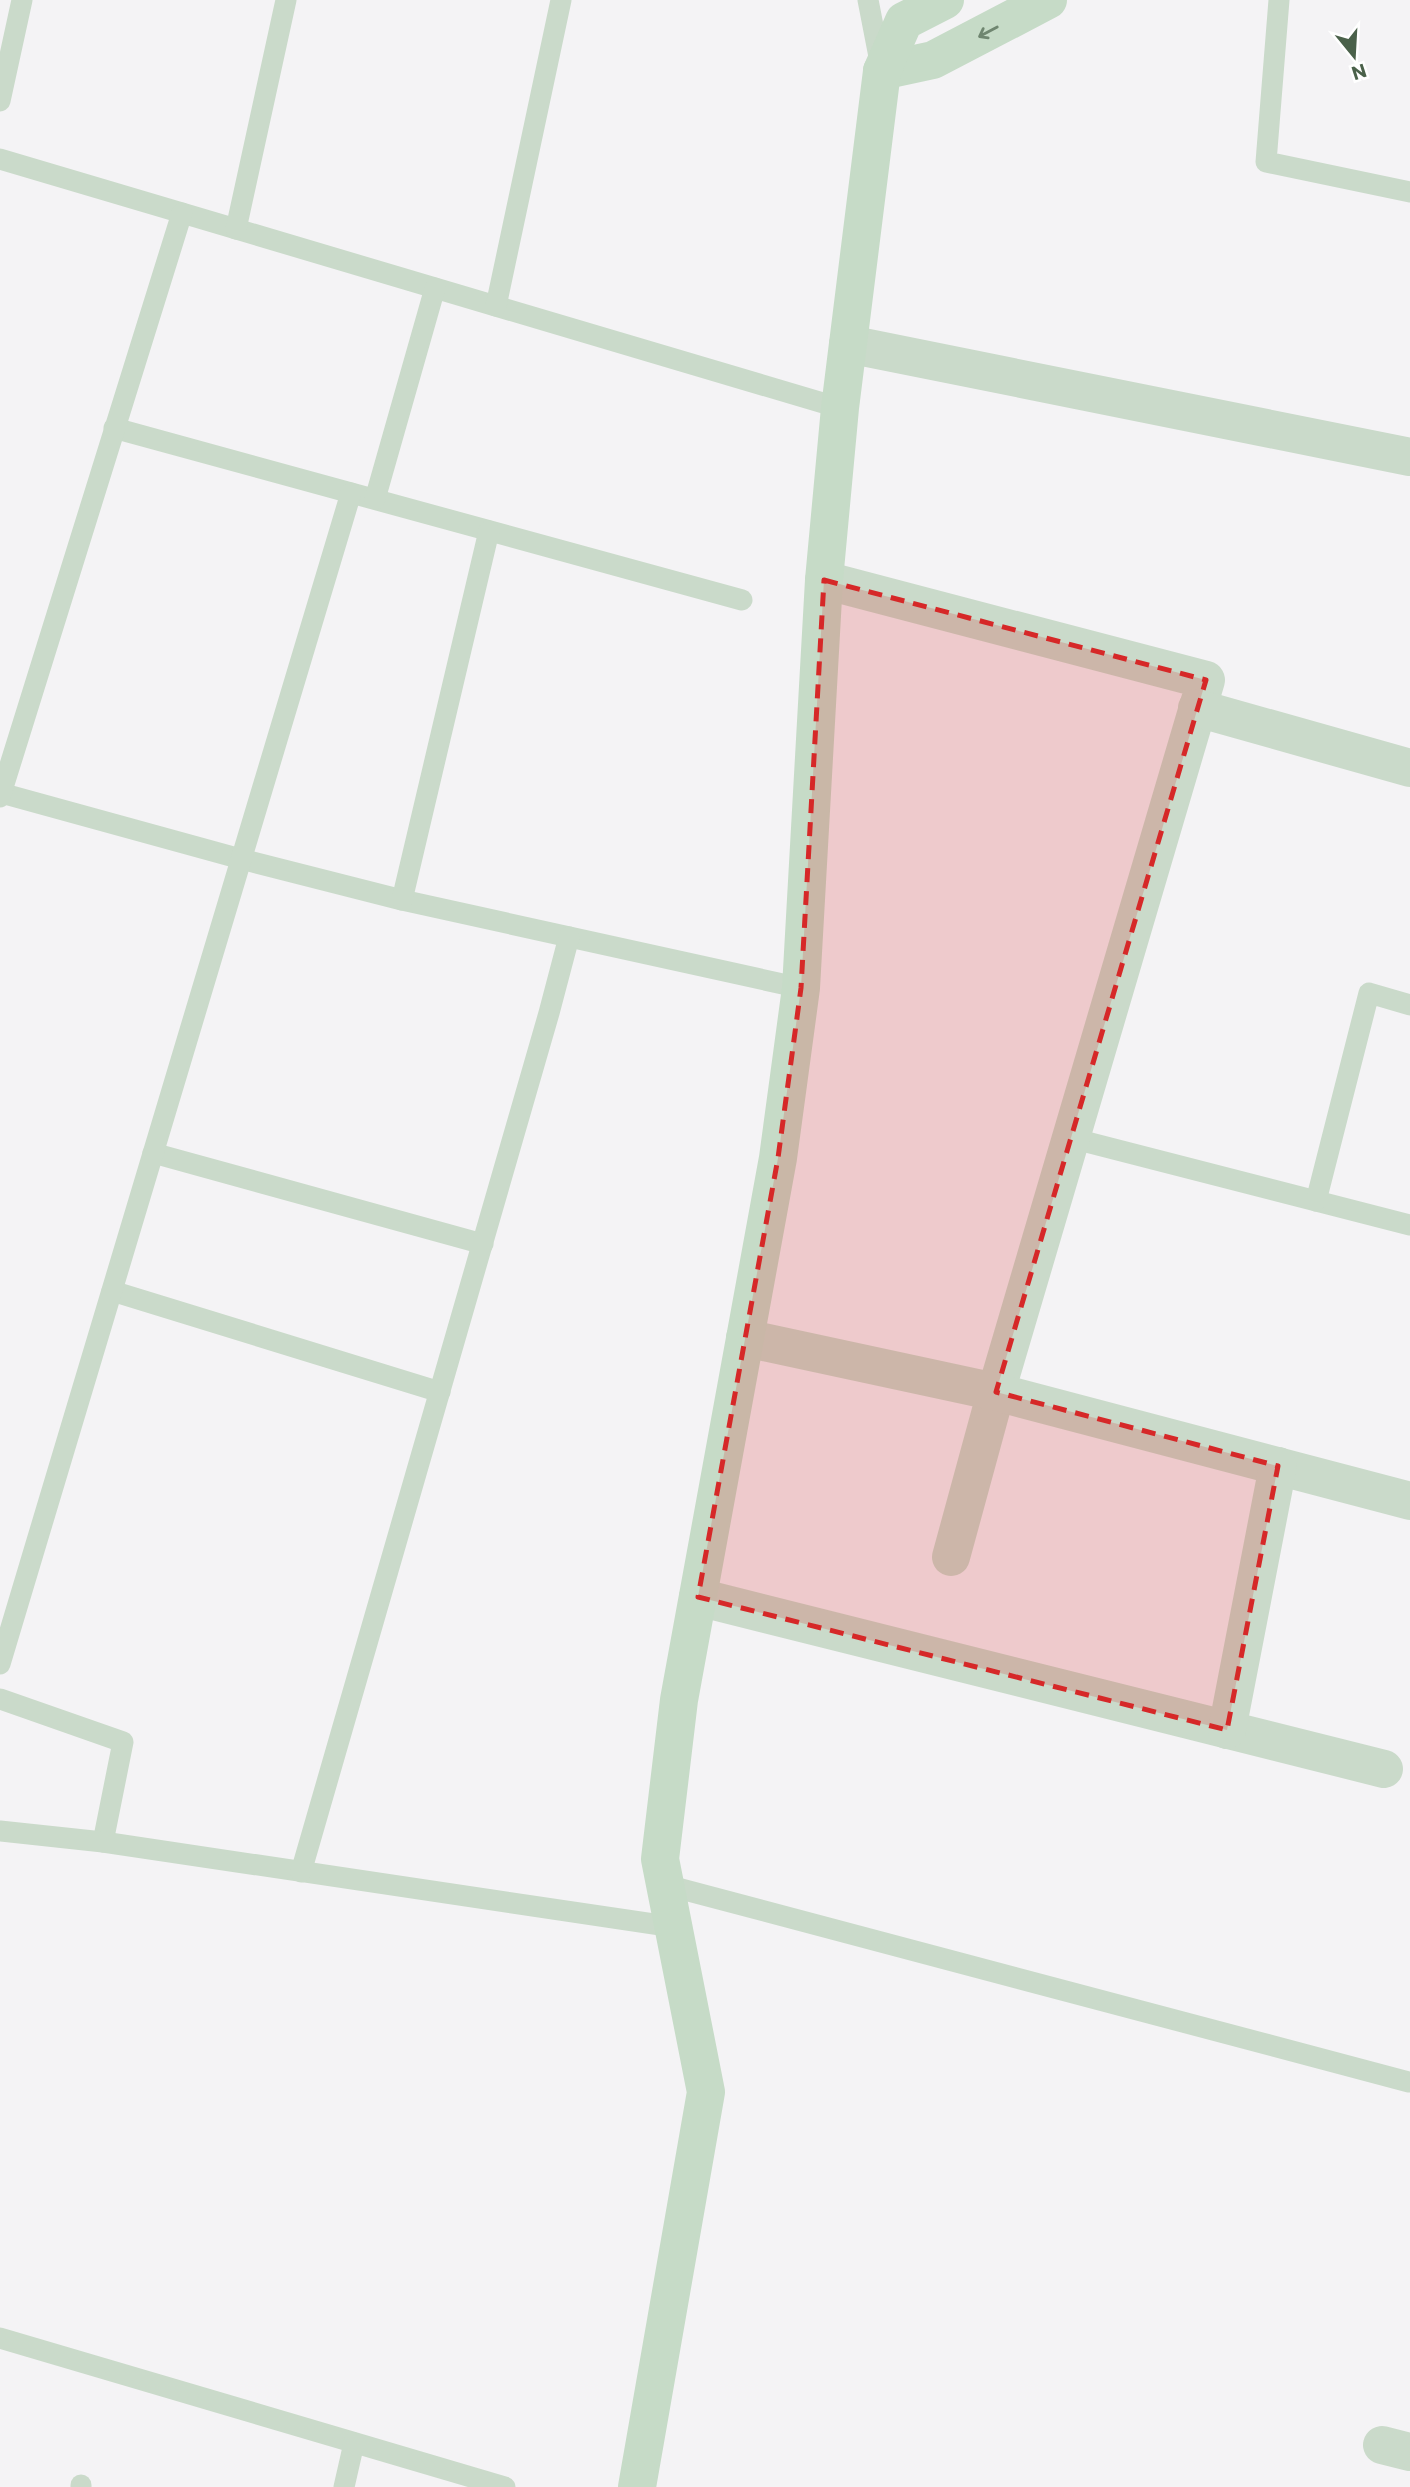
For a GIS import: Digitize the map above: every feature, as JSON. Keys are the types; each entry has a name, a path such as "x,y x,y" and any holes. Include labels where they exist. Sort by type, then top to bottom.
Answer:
{"street":[{"path":"637,2487 706,2092 660,1859 679,1700 778,1158 801,988 824,580 840,408 882,71 904,21 945,0"},
{"path":"882,71 933,60 1048,0"},
{"path":"848,344 1410,457"},
{"path":"824,580 1206,680 996,1392 951,1557"},
{"path":"1197,708 1410,768"},
{"path":"745,1338 996,1392 1410,1501"},
{"path":"1227,1730 1278,1466"},
{"path":"698,1597 1384,1769"}],"lane":[{"path":"0,101 22,0"},
{"path":"236,229 286,0"},
{"path":"496,306 561,0"},
{"path":"868,0 882,71"},
{"path":"1279,0 1266,162 1410,192"},
{"path":"0,159 840,408"},
{"path":"182,213 1,795 402,900 801,988"},
{"path":"375,499 435,288"},
{"path":"114,428 742,600"},
{"path":"0,1664 10,1595 112,1291 351,493"},
{"path":"402,900 489,531"},
{"path":"301,1872 569,937"},
{"path":"1316,1201 1369,993 1410,1004"},
{"path":"1071,1138 1410,1225"},
{"path":"153,1153 483,1244"},
{"path":"112,1291 440,1392"},
{"path":"0,1699 123,1742 103,1842"},
{"path":"0,1831 103,1842 674,1927"},
{"path":"666,1885 1409,2082"},
{"path":"0,2338 505,2487"},
{"path":"344,2487 354,2443"}],"highlighted area":[{"path":"824,580 1206,680 996,1392 1278,1466 1227,1730 698,1597 778,1158 801,988"}]}
